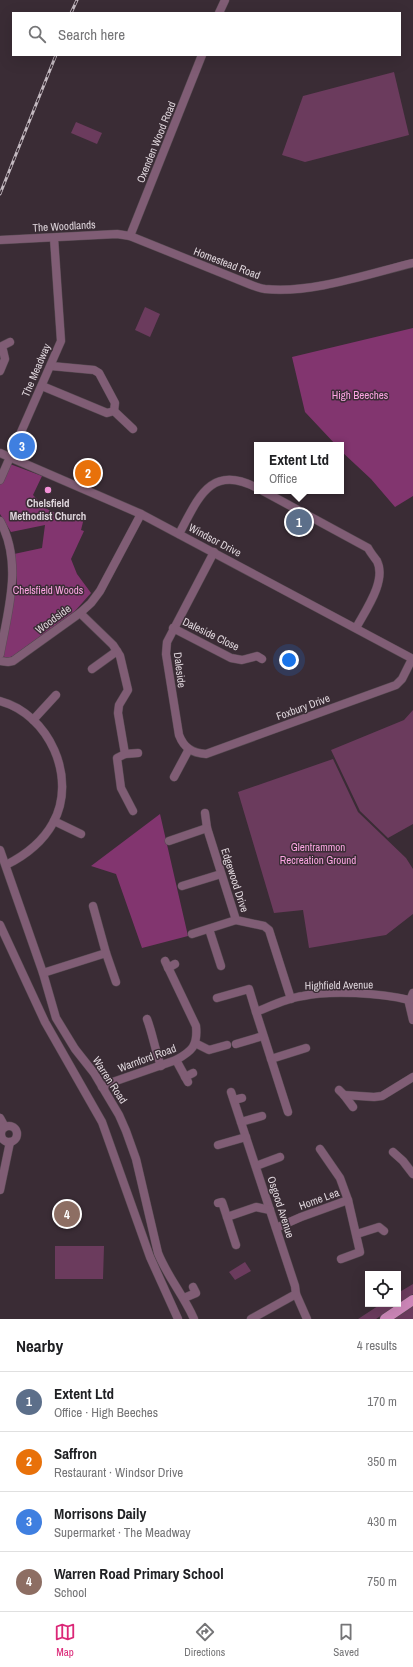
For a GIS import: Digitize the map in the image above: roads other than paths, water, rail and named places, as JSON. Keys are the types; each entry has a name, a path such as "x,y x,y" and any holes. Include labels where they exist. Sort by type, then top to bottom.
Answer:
{"main road":[{"path":"385,1319 413,1300"}],"street":[{"path":"219,12 225,0"},
{"name":"Oxenden Wood Road","path":"130,236 202,56"},
{"name":"The Woodlands","path":"0,240 117,234 130,236"},
{"name":"Homestead Road","path":"130,236 244,282 263,288 306,289 413,263"},
{"name":"The Meadway","path":"0,480 61,341 54,238"},
{"path":"0,371 5,359 2,346 10,342"},
{"path":"51,366 94,370 99,373 115,403 114,411"},
{"path":"42,386 107,413 114,411"},
{"path":"114,411 133,429"},
{"name":"Windsor Drive","path":"0,453 141,514 412,659"},
{"path":"179,534 201,494 214,483 229,478 247,482 254,486"},
{"path":"276,494 368,548 377,562 379,577 376,590 356,628"},
{"name":"Woodside","path":"0,661 13,661 80,613 91,603 100,591 141,514"},
{"path":"0,521 12,556 13,584 0,654"},
{"name":"Daleside","path":"189,749 183,744 178,735 166,654 167,642 214,552"},
{"path":"80,613 113,645 120,656 128,690 119,705 118,713 125,754"},
{"name":"Daleside Close","path":"173,628 231,658 242,660 257,656 262,659"},
{"path":"92,669 117,651"},
{"name":"Foxbury Drive","path":"189,749 197,754 206,754 396,685 402,679 412,659"},
{"path":"33,720 56,695"},
{"path":"0,701 19,709 44,731 59,760 62,779 61,799 54,822 32,850 6,865"},
{"path":"174,777 189,749"},
{"path":"134,807 122,788 117,758 125,754 138,753"},
{"name":"Edgewood Drive","path":"205,813 207,828 236,920 264,926 269,930 291,999"},
{"path":"54,822 81,834"},
{"path":"169,841 207,828"},
{"name":"Warren Road","path":"1,854 43,973 56,1018 119,1114 136,1159 158,1253 184,1298 194,1319"},
{"path":"182,886 221,874"},
{"path":"93,906 116,982"},
{"path":"192,934 236,920"},
{"path":"0,925 45,1022 102,1122 150,1256 178,1319"},
{"path":"210,929 221,966"},
{"path":"43,973 106,953"},
{"path":"169,964 196,1026 197,1036 195,1043 209,1050 227,1045"},
{"path":"217,998 249,989 288,1112"},
{"name":"Highfield Avenue","path":"256,1012 291,999 314,994 354,993 397,997 411,996"},
{"path":"411,996 409,1006 413,1020"},
{"path":"146,1019 154,1037 156,1052 161,1066"},
{"path":"236,1044 263,1036"},
{"name":"Warnford Road","path":"102,1087 176,1060 191,1050 195,1043"},
{"path":"271,1059 306,1048"},
{"path":"176,1060 189,1077"},
{"path":"353,1107 342,1092 374,1097 382,1096 413,1077"},
{"name":"Osgood Avenue","path":"231,1092 238,1099 241,1122 295,1286 296,1294 307,1319"},
{"path":"241,1122 262,1116"},
{"path":"0,1118 5,1127 12,1127 17,1133 14,1140 10,1142 0,1190"},
{"path":"223,1147 246,1137"},
{"path":"320,1149 340,1178 348,1200 357,1234 360,1252 344,1256"},
{"path":"393,1152 403,1161 413,1174"},
{"path":"256,1166 280,1157"},
{"name":"Home Lea","path":"276,1228 348,1200"},
{"path":"218,1203 222,1202 236,1245"},
{"path":"227,1217 256,1207 270,1210"},
{"path":"357,1234 380,1226"},
{"path":"184,1298 196,1293 193,1287"},
{"path":"251,1319 296,1294"}],"railway":[{"path":"71,12 77,0"},
{"path":"0,194 56,56"}],"place":[{"name":"Morrisons Daily","path":"22,446"},
{"name":"Saffron","path":"88,473"},
{"name":"Chelsfield Methodist Church","path":"48,490"},
{"name":"Extent Ltd","path":"299,522"},
{"name":"Warren Road Primary School","path":"67,1214"}],"park label":[{"name":"High Beeches","path":"360,395"},
{"name":"Chelsfield Woods","path":"48,590"},
{"name":"Glentrammon Recreation Ground","path":"318,853"}]}
